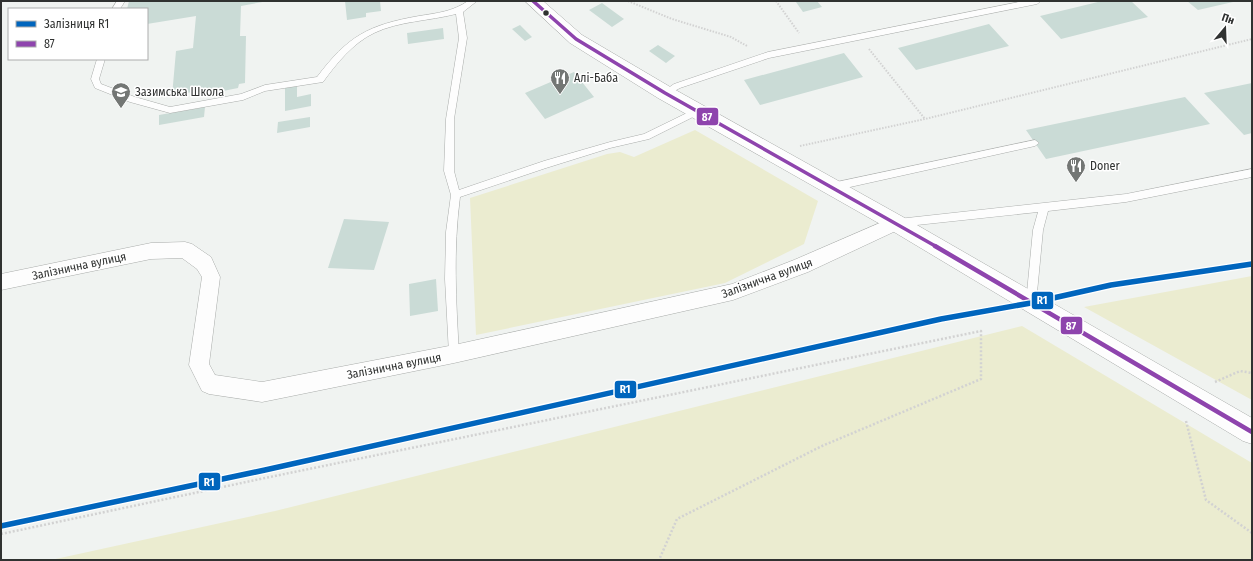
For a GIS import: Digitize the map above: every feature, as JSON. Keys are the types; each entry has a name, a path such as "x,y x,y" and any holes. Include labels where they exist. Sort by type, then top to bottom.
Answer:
{"street":[{"path":"534,1 576,39 770,153 896,223 1252,432"},
{"name":"Залізнична вулиця","path":"1,282 151,251 185,250 204,263 212,277 199,364 209,384 262,392 454,354 734,292 801,266 896,223"}],"lane":[{"path":"101,60 95,79 98,86 133,100 170,110 243,97 265,88 320,80 334,63 370,31 390,25 459,11 473,1"},
{"path":"666,93 677,86 768,55 1038,1"},
{"path":"454,354 450,279 451,232 456,195 449,171 450,119 463,38 459,11"},
{"path":"456,195 544,165 610,145 646,137 698,111"},
{"path":"832,187 1035,143"},
{"path":"896,223 1126,198 1252,173"},
{"path":"1031,302 1038,230 1040,219 1045,207"}],"path":[{"path":"628,1 672,18 731,37 768,55"},
{"path":"776,1 808,46"},
{"path":"859,37 925,119"},
{"path":"770,153 925,119 1252,39"},
{"path":"1,534 264,478 981,331 981,379 822,446 677,519 660,560"},
{"path":"1252,373 1240,371 1188,394 1185,418 1206,500 1252,533"}],"green space":[{"path":"695,130 818,201 804,244 725,283 476,335 470,198 607,154 620,152 634,157"},
{"path":"1252,276 1252,400 1084,307"},
{"path":"1022,326 1252,463 1252,560 51,560 275,511"}],"building":[{"path":"129,1 268,1 241,6 240,36 246,36 245,83 239,84 238,88 223,91 223,87 213,89 212,93 197,96 197,91 172,96 176,51 193,48 196,16 148,24 148,8 127,8"},
{"path":"345,1 380,1 381,11 366,13 366,17 347,20"},
{"path":"817,1 822,7 803,12 796,2"},
{"path":"1102,1 1131,1 1148,17 1061,39 1040,16"},
{"path":"1187,1 1233,1 1233,2 1198,10"},
{"path":"602,3 624,19 612,27 589,10"},
{"path":"989,24 1009,46 916,70 898,48"},
{"path":"520,25 532,37 525,41 512,29"},
{"path":"443,28 444,39 408,44 407,33"},
{"path":"658,45 675,56 666,63 649,51"},
{"path":"844,53 863,77 760,105 744,80"},
{"name":"Алі-Баба","path":"574,72 594,97 545,119 525,93"},
{"path":"1252,83 1252,133 1244,135 1204,93"},
{"path":"297,86 297,97 311,94 311,106 285,111 285,88"},
{"path":"1185,97 1210,124 1046,159 1026,130"},
{"path":"205,107 204,117 159,125 159,115"},
{"path":"310,117 310,127 277,133 278,122"},
{"path":"344,219 389,222 374,270 328,268"},
{"path":"436,279 438,311 410,316 409,284"}],"rail line":[{"name":"R1","path":"1,526 265,470 941,319 1031,303 1111,285 1252,264"}],"transit line":[{"name":"87","path":"533,1 576,39 665,93 896,223 1252,432"}],"place":[{"name":"Алі-Баба","path":"560,95"},
{"name":"Зазимська Школа","path":"121,109"},
{"name":"Doner","path":"1076,183"}]}
